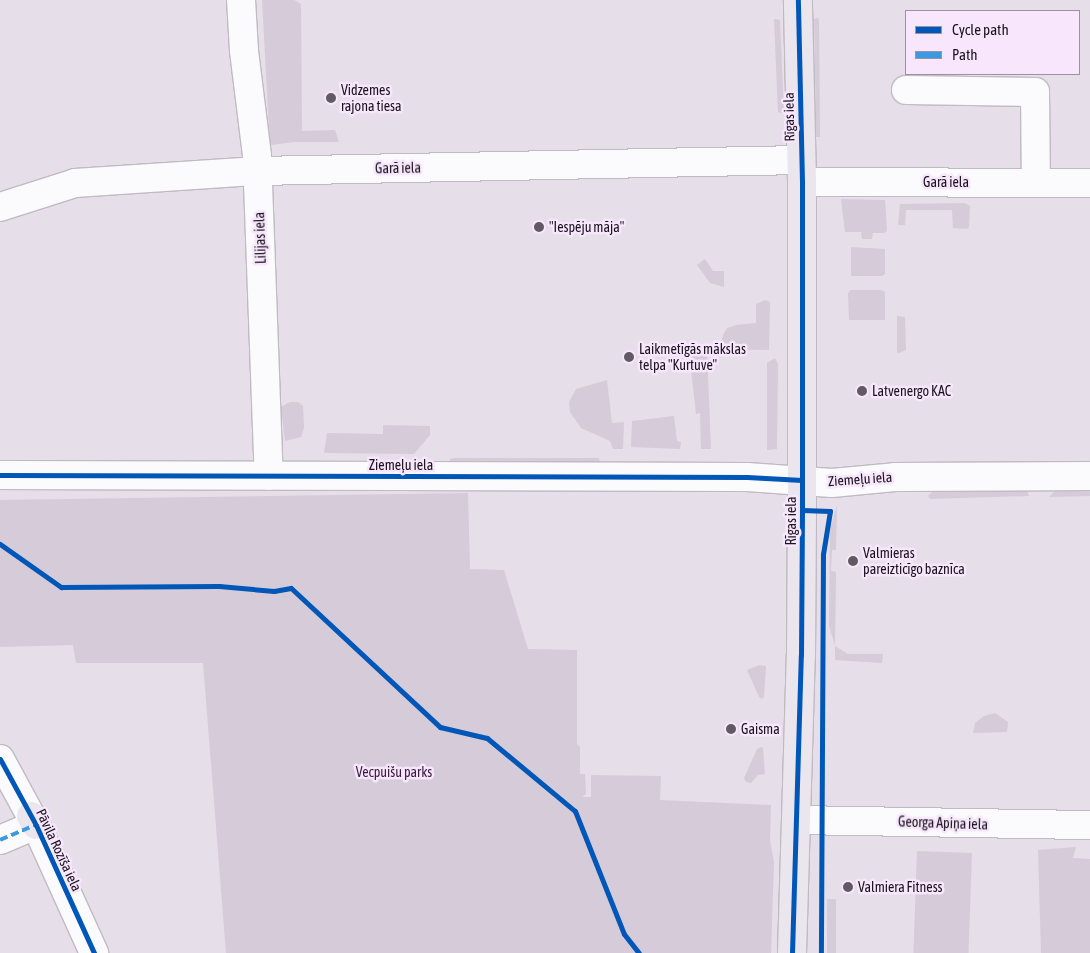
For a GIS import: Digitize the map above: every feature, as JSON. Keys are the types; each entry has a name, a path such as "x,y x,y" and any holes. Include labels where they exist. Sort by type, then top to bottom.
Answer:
{"main road":[{"name":"Rīgas iela","path":"792,953 797,820 802,480 801,171 798,0"}],"street":[{"name":"Lilijas iela","path":"241,0 244,51 258,171 267,476"},
{"path":"906,90 1035,92 1036,181"},
{"name":"Garā iela","path":"0,208 74,183 258,171 801,171 1090,183"},
{"name":"Ziemeļu iela","path":"0,475 746,477 832,483 904,476 1090,476"},
{"name":"Pāvila Rozīša iela","path":"0,759 33,820 94,953"},
{"path":"0,840 33,820"},
{"name":"Georga Apiņa iela","path":"797,820 1090,825"}],"green space":[{"path":"262,0 294,0 301,4 302,131 335,130 339,142 294,142 270,145"},
{"path":"774,19 780,20 784,113 778,112"},
{"path":"814,19 819,19 820,137 816,137"},
{"path":"841,199 885,200 887,231 884,233 873,233 872,239 862,239 861,232 845,232"},
{"path":"965,203 970,206 969,227 967,229 953,228 952,210 906,210 905,225 898,225 900,204"},
{"path":"851,247 885,249 885,274 882,276 851,276"},
{"path":"705,259 713,271 724,271 724,287 710,283 697,265"},
{"path":"851,290 881,290 885,292 885,320 849,320 848,293"},
{"path":"765,300 770,302 769,350 720,349 723,335 727,328 756,323 756,304"},
{"path":"897,316 905,317 906,350 899,353 897,352"},
{"path":"707,351 711,449 701,449 700,413 696,414 689,352"},
{"path":"775,358 778,364 777,449 767,450 767,363"},
{"path":"607,380 612,423 624,422 623,449 613,449 610,441 581,428 570,412 569,402 576,389"},
{"path":"290,402 298,402 303,406 304,428 301,437 285,441 281,407"},
{"path":"674,416 677,441 681,442 680,449 631,447 632,421"},
{"path":"383,425 430,426 430,435 414,454 324,453 327,433 383,434"},
{"path":"599,458 600,463 450,463 450,459"},
{"path":"1090,489 1090,496 1049,497 1056,490"},
{"path":"1027,490 1029,496 930,499 928,496 933,491"},
{"name":"Vecpuišu parks","path":"468,493 470,569 504,570 528,649 577,650 577,744 580,747 580,774 585,774 586,794 582,797 591,797 591,775 661,776 660,800 771,805 770,840 774,862 771,953 226,953 203,663 76,663 73,645 0,647 0,500"},
{"path":"837,505 836,550 832,550 831,571 836,572 835,646 829,626 830,530"},
{"path":"835,646 848,654 883,654 882,663 835,660"},
{"path":"759,665 766,666 764,697 762,699 759,697 747,670"},
{"path":"995,713 1008,722 1007,732 973,733 975,723 984,716"},
{"path":"763,748 765,774 758,775 751,783 746,782 744,778 757,749"},
{"path":"1076,847 1073,858 1090,859 1090,953 1041,953 1038,850"},
{"path":"917,851 972,853 968,953 913,953"},
{"path":"827,899 836,899 836,953 827,953"}],"marked path":[{"path":"0,840 36,825"}],"cycle path":[{"path":"792,953 801,655 802,510 802,182 798,0"},
{"path":"0,475 747,477 802,480"},
{"path":"802,510 830,511 823,554 821,953"},
{"path":"0,544 61,587 219,586 274,591 291,588 440,727 487,738 575,811 624,934 639,953"},
{"path":"0,759 36,825 94,953"}],"place":[{"name":"Vidzemes rajona tiesa","path":"331,98"},
{"name":"\"Iespēju māja\"","path":"539,227"},
{"name":"Laikmetīgās mākslas telpa \"Kurtuve\"","path":"629,357"},
{"name":"Latvenergo KAC","path":"862,391"},
{"name":"Valmieras pareizticīgo baznīca","path":"853,561"},
{"name":"Gaisma","path":"731,729"},
{"name":"Valmiera Fitness","path":"848,887"}]}
